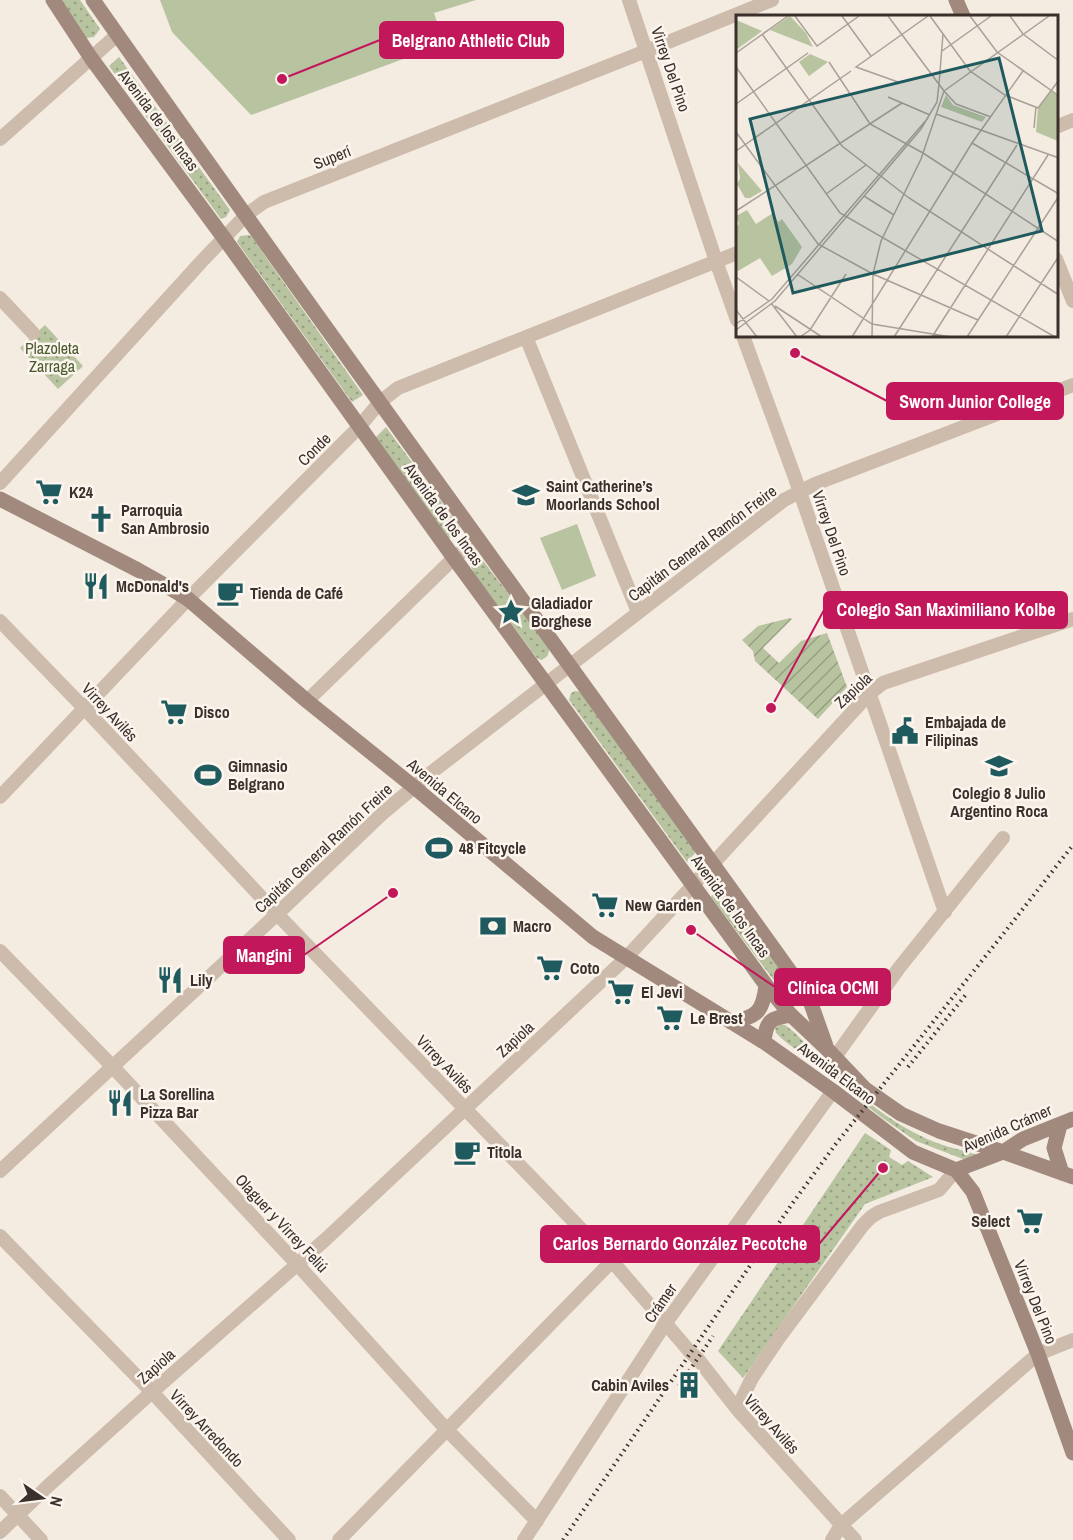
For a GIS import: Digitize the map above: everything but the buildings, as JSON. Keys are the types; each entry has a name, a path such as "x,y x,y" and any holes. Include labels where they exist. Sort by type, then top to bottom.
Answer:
{"main road":[{"name":"Avenida de los Incas","path":"53,0 91,58 766,985 791,1015 831,1053"},
{"name":"Avenida de los Incas","path":"93,0 477,539 809,998 831,1053"},
{"path":"956,0 963,15"},
{"name":"Avenida Elcano","path":"0,499 138,570 188,599 307,701 593,936 764,1042 913,1152 956,1170"},
{"path":"731,1022 754,1015 762,1007 766,985"},
{"path":"764,1042 770,1021 791,1015"},
{"name":"Avenida Elcano","path":"831,1053 865,1089 901,1114 939,1131 1068,1175"},
{"path":"1066,1122 1054,1148 1068,1175"},
{"name":"Avenida Crámer","path":"956,1170 1003,1152 1023,1139 1066,1122"},
{"name":"Virrey Del Pino","path":"956,1170 973,1192 1038,1354 1073,1453"}],"street":[{"name":"Virrey Del Pino","path":"629,0 736,317"},
{"name":"Superí","path":"0,483 224,238 246,215 264,202 772,0"},
{"path":"0,139 117,35"},
{"path":"1058,126 1073,120"},
{"name":"Conde","path":"0,797 188,599 359,427 380,402 398,388 736,252"},
{"path":"1058,264 1073,301"},
{"path":"0,298 33,333"},
{"path":"526,337 638,612"},
{"name":"Virrey Del Pino","path":"744,338 945,912"},
{"name":"Capitán General Ramón Freire","path":"0,1171 384,812 784,500 815,484 1073,385"},
{"path":"307,701 454,558 477,539"},
{"name":"Zapiola","path":"0,1532 152,1392 327,1239 626,958 869,694 883,683 1073,619"},
{"name":"Virrey Avilés","path":"0,621 277,914 612,1261 664,1324 698,1359 736,1409 855,1540"},
{"path":"831,1053 1003,838"},
{"name":"Olaguer y Virrey Feliú","path":"0,951 113,1067 297,1264 446,1429 537,1521"},
{"name":"Crámer","path":"524,1540 664,1324 833,1091"},
{"path":"736,1409 752,1378 778,1339 871,1216 939,1190 956,1170"},
{"name":"Virrey Arredondo","path":"0,1236 152,1392 289,1540"},
{"path":"339,1540 612,1261"},
{"path":"832,1540 841,1525 1038,1354 1073,1340"},
{"path":"0,1496 41,1540"}],"green space":[{"path":"60,0 80,0 100,29 94,37 86,38"},
{"path":"160,0 476,0 434,13 444,44 251,115 172,32"},
{"path":"119,57 230,210 226,217 221,219 109,66"},
{"path":"249,235 363,395 352,402 237,242 240,236"},
{"name":"Plazoleta Zarraga","path":"45,325 83,366 58,389 20,348"},
{"path":"386,427 461,529 457,538 448,538 376,437"},
{"path":"577,524 596,576 562,590 540,538"},
{"path":"476,556 481,558 549,647 545,658 541,660 537,658 473,572 470,561"},
{"path":"792,619 763,648 779,663 801,641 827,633 847,687 818,719 755,661 753,651 742,640 758,626"},
{"path":"582,692 697,851 687,862 569,700 571,693"},
{"path":"720,889 801,1001 797,1003 782,991 711,897 715,890"},
{"path":"785,1025 794,1032 838,1076 885,1115 928,1139 977,1155 963,1159 916,1141 881,1117 781,1038 775,1028"},
{"path":"865,1133 891,1150 889,1157 902,1165 908,1161 933,1177 865,1204 743,1378 718,1351"}],"railway":[{"path":"563,1540 792,1204 835,1145 1073,845"},
{"path":"908,1067 968,992"},
{"path":"679,1386 713,1336"}],"place":[{"name":"Belgrano Athletic Club","path":"282,79"},
{"name":"Sworn Junior College","path":"795,353"},
{"name":"K24","path":"49,492"},
{"name":"Saint Catherine’s Moorlands School","path":"526,495"},
{"name":"Parroquia San Ambrosio","path":"101,519"},
{"name":"McDonald's","path":"96,586"},
{"name":"Tienda de Café","path":"230,593"},
{"name":"Gladiador Borghese","path":"511,612"},
{"name":"Colegio San Maximiliano Kolbe","path":"771,708"},
{"name":"Disco","path":"174,712"},
{"name":"Embajada de Filipinas","path":"905,731"},
{"name":"Colegio 8 Julio Argentino Roca","path":"999,766"},
{"name":"Gimnasio Belgrano","path":"208,775"},
{"name":"48 Fitcycle","path":"439,848"},
{"name":"Mangini","path":"393,893"},
{"name":"New Garden","path":"605,905"},
{"name":"Macro","path":"493,926"},
{"name":"Clínica OCMI","path":"691,930"},
{"name":"Coto","path":"550,968"},
{"name":"Lily","path":"170,980"},
{"name":"El Jevi","path":"621,992"},
{"name":"Le Brest","path":"670,1018"},
{"name":"La Sorellina Pizza Bar","path":"120,1103"},
{"name":"Titola","path":"467,1152"},
{"name":"Carlos Bernardo González Pecotche","path":"883,1168"},
{"name":"Select","path":"1030,1221"},
{"name":"Cabin Aviles","path":"689,1385"}]}
